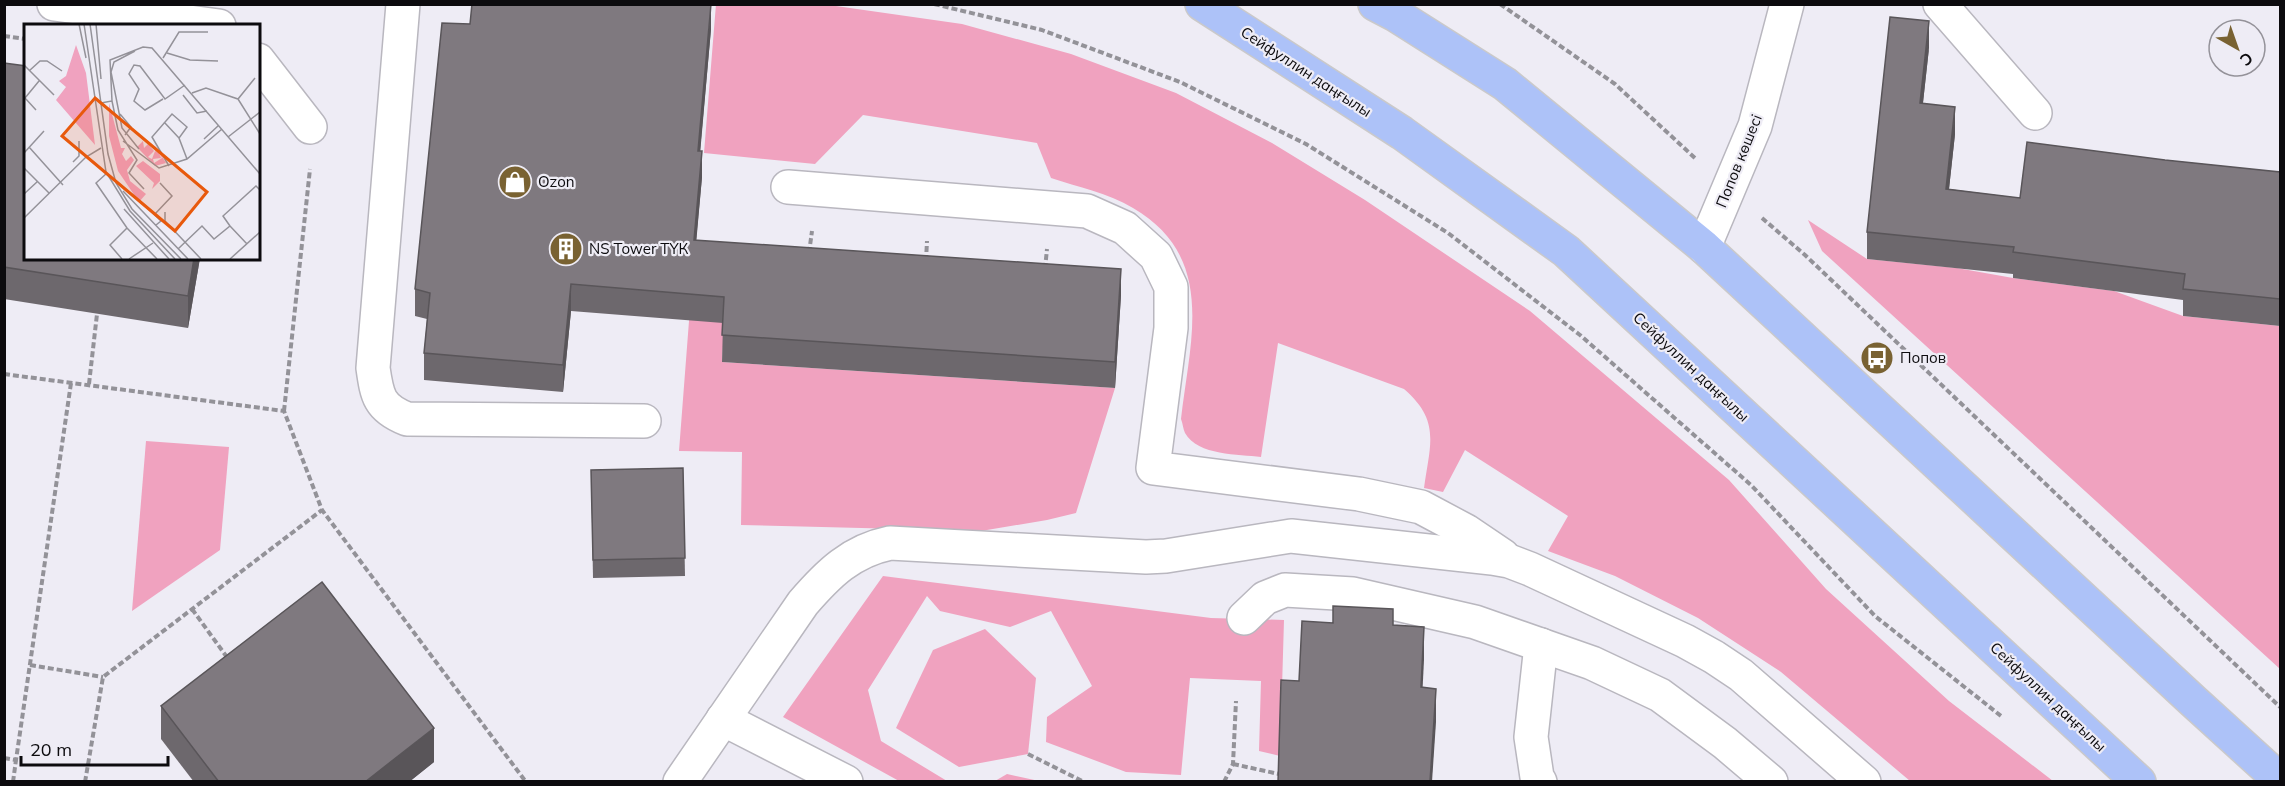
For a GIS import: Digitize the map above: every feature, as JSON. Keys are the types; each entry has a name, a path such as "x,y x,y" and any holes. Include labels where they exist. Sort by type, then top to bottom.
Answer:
{"main road":[{"name":"Сейфуллин даңғылы","path":"1202,4 1402,133 1566,251 2139,782"},
{"path":"1378,5 1505,84 1704,247 2280,780"}],"street":[{"path":"54,4 204,24"},
{"path":"403,4 373,368 377,394 390,412 407,419 644,422"},
{"name":"Попов көшесі","path":"1704,247 1755,126 1787,4"},
{"path":"1940,4 2035,113"},
{"path":"260,63 310,127"},
{"path":"788,187 1087,211 1125,228 1156,256 1171,287 1171,328 1153,468 1359,494 1421,507 1466,531 1509,561 1685,640 1714,657 1741,675 1864,782"},
{"path":"680,782 803,603 818,585 851,558 869,548 890,543 1146,557 1166,556 1272,537 1290,536 1509,561"},
{"path":"1244,618 1265,598 1285,590 1353,594 1475,621 1592,663 1660,695 1725,743 1771,782"},
{"path":"1540,782 1537,777 1531,737 1541,645"},
{"path":"723,719 846,782"}],"path":[{"path":"934,4 1042,30 1180,82 1306,144 1448,232 1580,335 1752,485 1875,616 2002,717"},
{"path":"1500,4 1615,84 1805,255 2280,707"},
{"path":"4,36 24,39"},
{"path":"310,165 284,411 322,510 526,782"},
{"path":"89,385 98,314"},
{"path":"4,374 284,411"},
{"path":"13,782 71,383"},
{"path":"85,782 103,677 322,510"},
{"path":"192,609 235,669"},
{"path":"30,665 103,677"},
{"path":"1224,782 1233,764 1236,701"},
{"path":"1028,754 1084,782"},
{"path":"4,758 16,760"},
{"path":"1233,764 1279,774"}],"shaded area":[{"path":"716,4 829,5 962,24 1071,54 1176,93 1272,143 1365,200 1530,311 1729,480 1826,589 1949,701 2053,781 1910,781 1781,672 1698,618 1615,576 1548,551 1568,516 1465,450 1443,492 1424,488 1430,446 1428,423 1424,412 1404,389 1278,343 1261,457 1220,452 1199,446 1185,433 1181,419 1192,330 1192,302 1187,275 1177,251 1160,228 1123,203 1103,194 1051,178 1037,143 863,115 815,164 704,153"},
{"path":"1808,220 1867,259 1957,268 2114,291 2183,316 2280,326 2280,669 1822,251"},
{"path":"693,269 728,269 722,362 1115,388 1076,513 981,531 741,525 742,452 679,451"},
{"path":"146,441 229,447 220,550 132,611"},
{"path":"883,576 1211,618 1284,620 1280,756 1259,751 1261,681 1190,678 1181,775 1126,772 1046,742 1047,717 1092,686 1051,611 1010,627 940,611 927,596 868,690 881,741 947,781 899,781 783,717"},
{"path":"985,629 1036,678 1028,754 959,767 896,728 933,650"},
{"path":"1007,774 1039,781 995,781"}],"building":[{"path":"472,4 711,4 698,151 702,151 694,240 1121,269 1115,362 722,335 724,297 571,284 563,365 424,353 430,293 415,289 442,23 470,24"},
{"path":"1890,17 1929,21 1920,103 1955,107 1946,189 2020,198 2027,142 2280,172 2280,299 2183,289 2185,274 2013,252 2014,247 1867,232"},
{"path":"4,63 24,66 24,260 194,260 188,296 4,267"},
{"path":"683,468 685,558 593,560 591,470"},
{"path":"322,582 434,728 365,782 219,782 161,706"},
{"path":"1333,606 1393,609 1393,625 1424,627 1421,687 1436,689 1430,782 1278,782 1281,680 1299,681 1302,621 1333,623"}],"place":[{"name":"Ozon","path":"515,182"},
{"name":"NS Tower ТҮК","path":"566,249"},
{"name":"Попов","path":"1877,358"}]}
